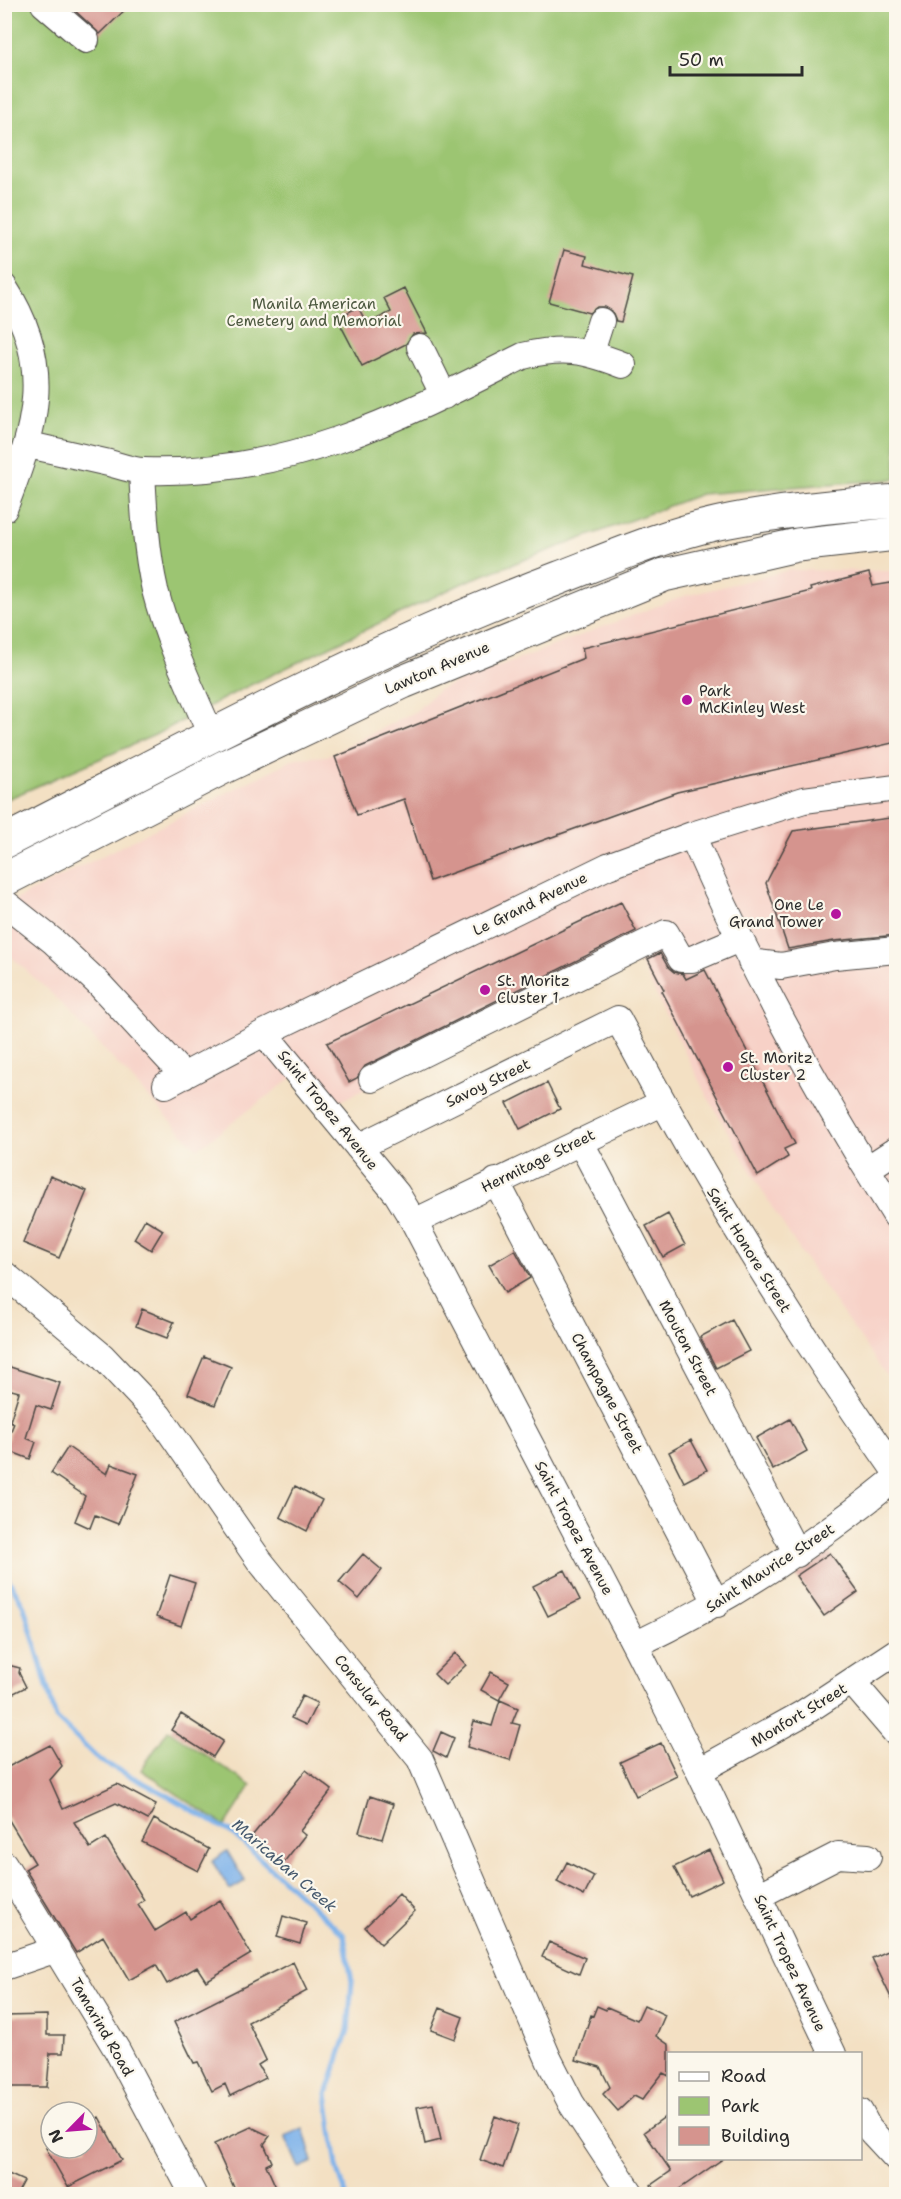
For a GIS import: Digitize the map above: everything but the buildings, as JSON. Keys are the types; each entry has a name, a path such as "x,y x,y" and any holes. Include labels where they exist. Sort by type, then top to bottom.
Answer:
{"main road":[{"path":"4,842 212,737 457,618 650,544 717,524 793,510 897,501"},
{"name":"Lawton Avenue","path":"4,880 224,767 404,682 664,575 797,545 897,534"}],"street":[{"path":"44,4 86,40"},
{"path":"4,287 15,303 28,337 35,368 36,407 29,445 4,509"},
{"path":"591,352 601,321"},
{"path":"420,347 444,396"},
{"path":"29,445 142,471 249,464 308,451 365,432 524,356 551,349 591,352 623,365"},
{"path":"142,471 145,531 155,589 166,628 212,737"},
{"name":"Le Grand Avenue","path":"4,902 99,984 175,1081 264,1033 608,866 692,835 804,800 897,788"},
{"path":"692,835 739,939 821,1094 867,1169 894,1205"},
{"path":"372,1079 666,933 681,959 692,959 739,939"},
{"path":"751,962 781,966 835,956 897,950"},
{"name":"Saint Honore Street","path":"618,1019 662,1103 774,1293 897,1472"},
{"name":"Savoy Street","path":"358,1147 618,1019"},
{"name":"Saint Tropez Avenue","path":"264,1033 397,1194 414,1222 699,1771 832,2052"},
{"name":"Hermitage Street","path":"414,1222 662,1103"},
{"name":"Mouton Street","path":"580,1141 797,1554"},
{"path":"867,1169 897,1150"},
{"name":"Champagne Street","path":"496,1181 717,1604"},
{"name":"Consular Road","path":"4,1274 102,1356 152,1408 259,1560 420,1759 549,2060 571,2103 632,2194"},
{"name":"Saint Maurice Street","path":"635,1645 717,1604 797,1554 897,1478"},
{"name":"Monfort Street","path":"699,1771 802,1714 853,1683 897,1652"},
{"path":"853,1683 897,1733"},
{"path":"758,1896 838,1855 868,1857"},
{"name":"Tamarind Road","path":"4,1864 117,2050 193,2194"},
{"path":"4,1967 57,1949"},
{"path":"862,2114 869,2129 897,2158"}],"shaded area":[{"path":"790,570 896,571 896,1389 815,1274 773,1209 707,1096 637,957 334,1104 305,1068 197,1149 51,993 5,951 5,905 296,758 327,756 416,711 438,690 681,597"}],"green space":[{"name":"Manila American Cemetery and Memorial","path":"5,5 896,5 896,479 701,494 467,581 238,691 155,735 5,800"},
{"path":"168,1730 251,1786 225,1826 141,1770"}],"water":[{"path":"227,1851 245,1881 230,1890 212,1861"},
{"path":"303,2128 313,2162 299,2168 285,2136"}],"waterway":[{"name":"Maricaban Creek","path":"4,1572 24,1606 56,1718 99,1760 165,1794 232,1833 344,1935 352,1982 348,2030 327,2094 337,2167 346,2194"}],"place":[{"name":"Park McKinley West","path":"687,700"},
{"name":"One Le Grand Tower","path":"836,914"},
{"name":"St. Moritz Cluster 1","path":"485,990"},
{"name":"St. Moritz Cluster 2","path":"728,1067"}]}
